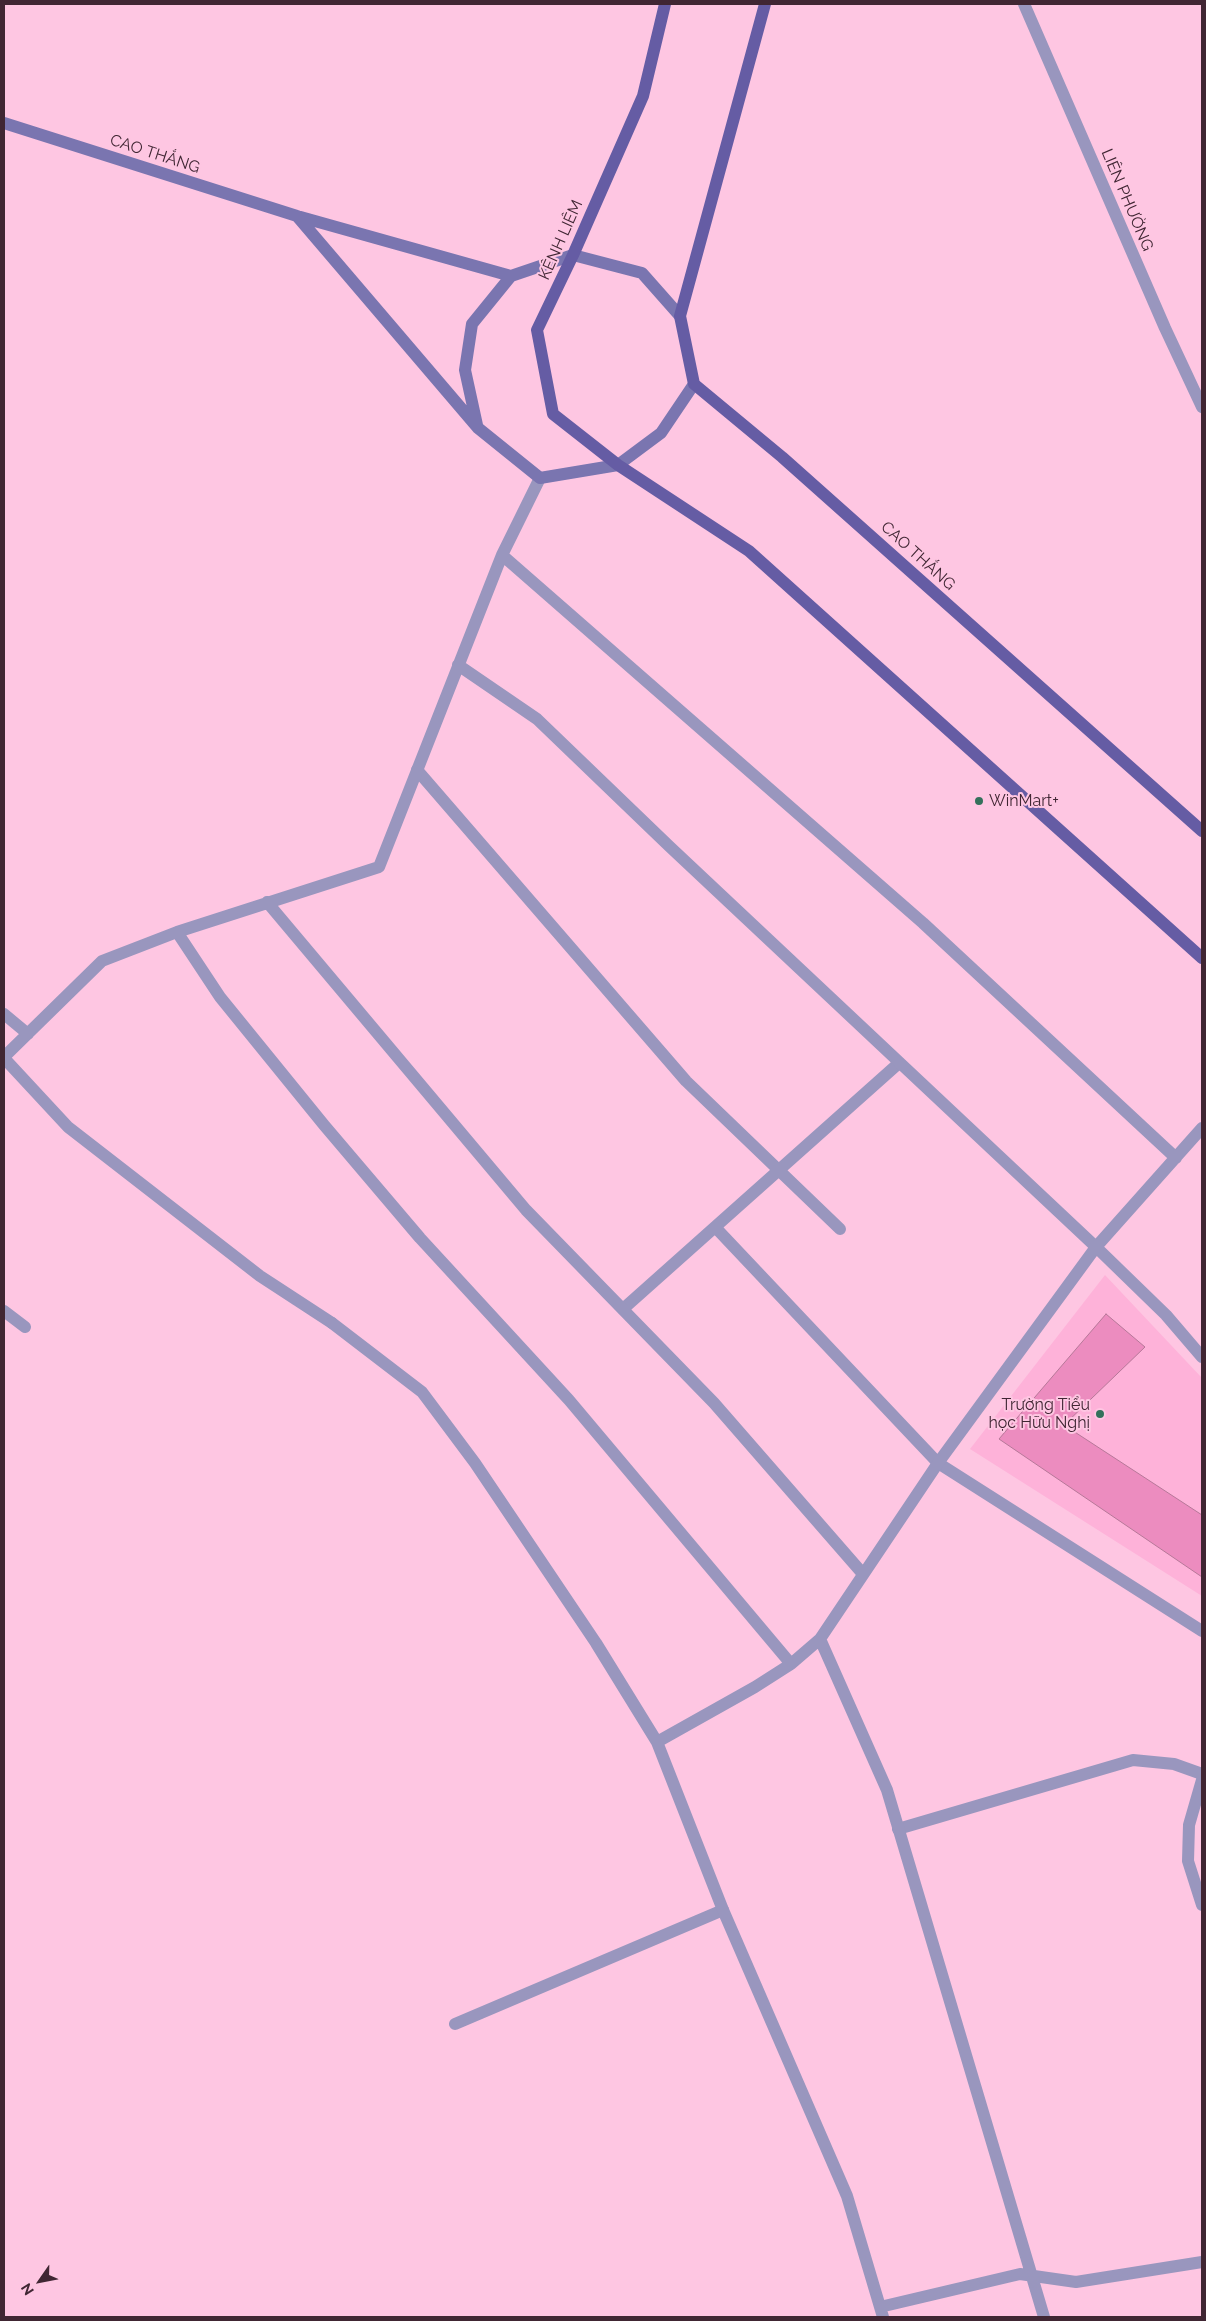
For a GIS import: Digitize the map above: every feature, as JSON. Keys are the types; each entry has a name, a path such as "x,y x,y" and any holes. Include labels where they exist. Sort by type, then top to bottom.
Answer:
{"main road":[{"name":"KÊNH LIÊM","path":"618,465 552,414 537,330 573,256 642,96 665,4"},
{"path":"297,216 478,428 540,478 618,465 662,433 694,384 680,316 765,4"},
{"name":"CAO THẮNG","path":"4,123 297,216 511,276"},
{"path":"478,428 465,370 472,324 511,276 573,256 642,273 680,316"},
{"name":"CAO THẮNG","path":"694,384 782,457 1202,831"},
{"path":"618,465 748,551 1202,958"}],"street":[{"name":"LIÊN PHƯỜNG","path":"1024,4 1165,328 1202,407"},
{"path":"540,478 502,556 379,867 177,932 102,961 4,1057 68,1127 260,1276 332,1322 422,1392 475,1463 596,1643 657,1742 723,1910 847,2196 882,2312 1020,2274 1076,2282 1202,2262"},
{"path":"502,556 923,923 1176,1158"},
{"path":"458,665 538,719 899,1063 1096,1247 1166,1315 1202,1357"},
{"path":"417,770 686,1081 840,1229"},
{"path":"267,902 526,1210 714,1403 863,1574"},
{"path":"177,932 220,997 330,1132 420,1238 569,1400 791,1664"},
{"path":"4,1014 28,1034"},
{"path":"623,1309 899,1063"},
{"path":"657,1742 755,1687 791,1664 820,1639 938,1463 1096,1247 1202,1128"},
{"path":"715,1227 938,1463 1202,1631"},
{"path":"4,1311 25,1327"},
{"path":"820,1639 887,1790 1044,2317"},
{"path":"898,1829 1133,1760 1174,1764 1202,1774"},
{"path":"1202,1780 1190,1825 1188,1861 1202,1905"},
{"path":"455,2024 723,1910"}],"shaded area":[{"name":"Trường Tiểu học Hữu Nghị","path":"1105,1275 1202,1378 1202,1596 970,1449"}],"building":[{"path":"1106,1314 1145,1347 1064,1425 1202,1515 1202,1577 999,1439"}],"place":[{"name":"WinMart+","path":"979,801"},
{"name":"Trường Tiểu học Hữu Nghị","path":"1100,1414"}]}
